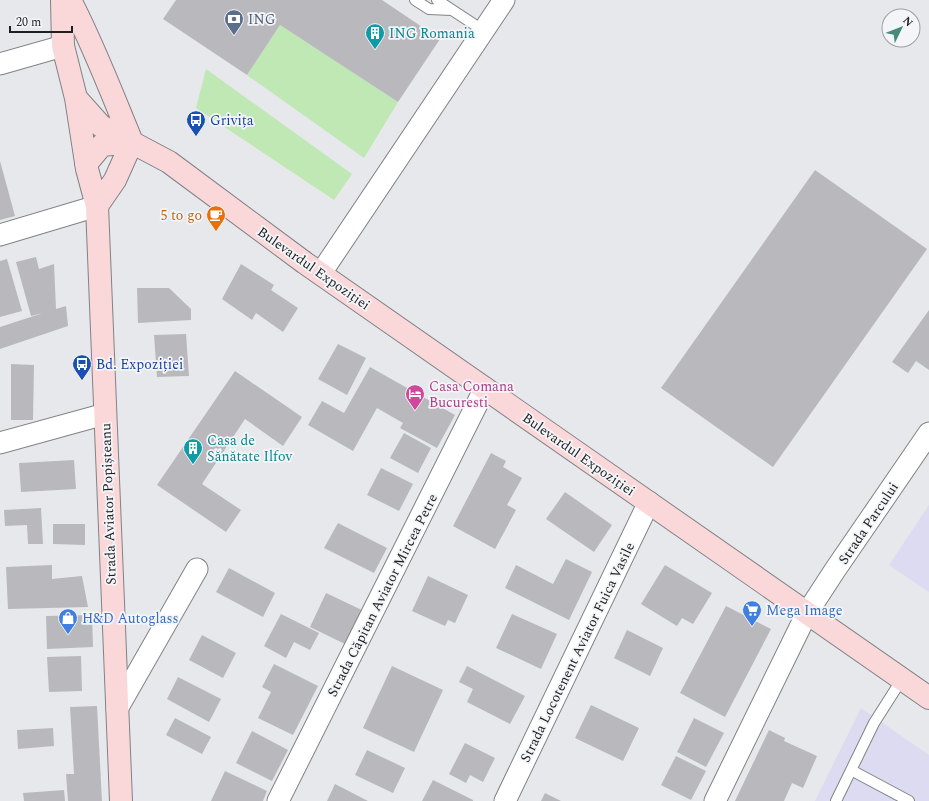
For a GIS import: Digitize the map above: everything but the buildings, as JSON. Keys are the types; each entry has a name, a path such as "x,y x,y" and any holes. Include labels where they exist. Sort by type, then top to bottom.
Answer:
{"street":[{"name":"Strada Aviator Popișteanu","path":"62,0 63,46 76,98 86,164 97,206 121,801"},
{"path":"0,235 97,206 115,180 132,142 100,63 82,22 70,0"},
{"path":"321,274 504,0"},
{"path":"0,64 63,46"},
{"name":"Bulevardul Expoziției","path":"76,98 101,126 169,162 304,263 929,698"},
{"path":"86,164 102,145 132,142"},
{"name":"Strada Căpitan Aviator Mircea Petre","path":"278,801 485,388"},
{"path":"0,443 105,414"},
{"name":"Strada Parcului","path":"715,801 807,613 929,432"},
{"name":"Strada Locotenent Aviator Fuica Vasile","path":"505,801 648,502"},
{"path":"117,709 197,569"}],"lane":[{"path":"415,0 429,9 453,10"},
{"path":"437,0 484,31"},
{"path":"448,0 453,10"},
{"path":"836,801 874,723 902,679"},
{"path":"851,770 909,801"}],"shaded area":[{"path":"929,505 929,592 889,565"},
{"path":"861,708 929,755 929,801 815,801"}],"green space":[{"path":"280,25 398,102 364,158 247,75"},
{"path":"206,69 352,174 334,200 196,108"}],"place":[{"name":"ING","path":"234,36"},
{"name":"ING Romania","path":"375,50"},
{"name":"Grivița","path":"196,137"},
{"name":"5 to go","path":"216,232"},
{"name":"Bd. Expoziției","path":"82,381"},
{"name":"Casa Comana Bucuresti","path":"415,411"},
{"name":"Casa de Sănătate Ilfov","path":"193,465"},
{"name":"Mega Image","path":"752,627"},
{"name":"H&D Autoglass","path":"68,635"}]}
